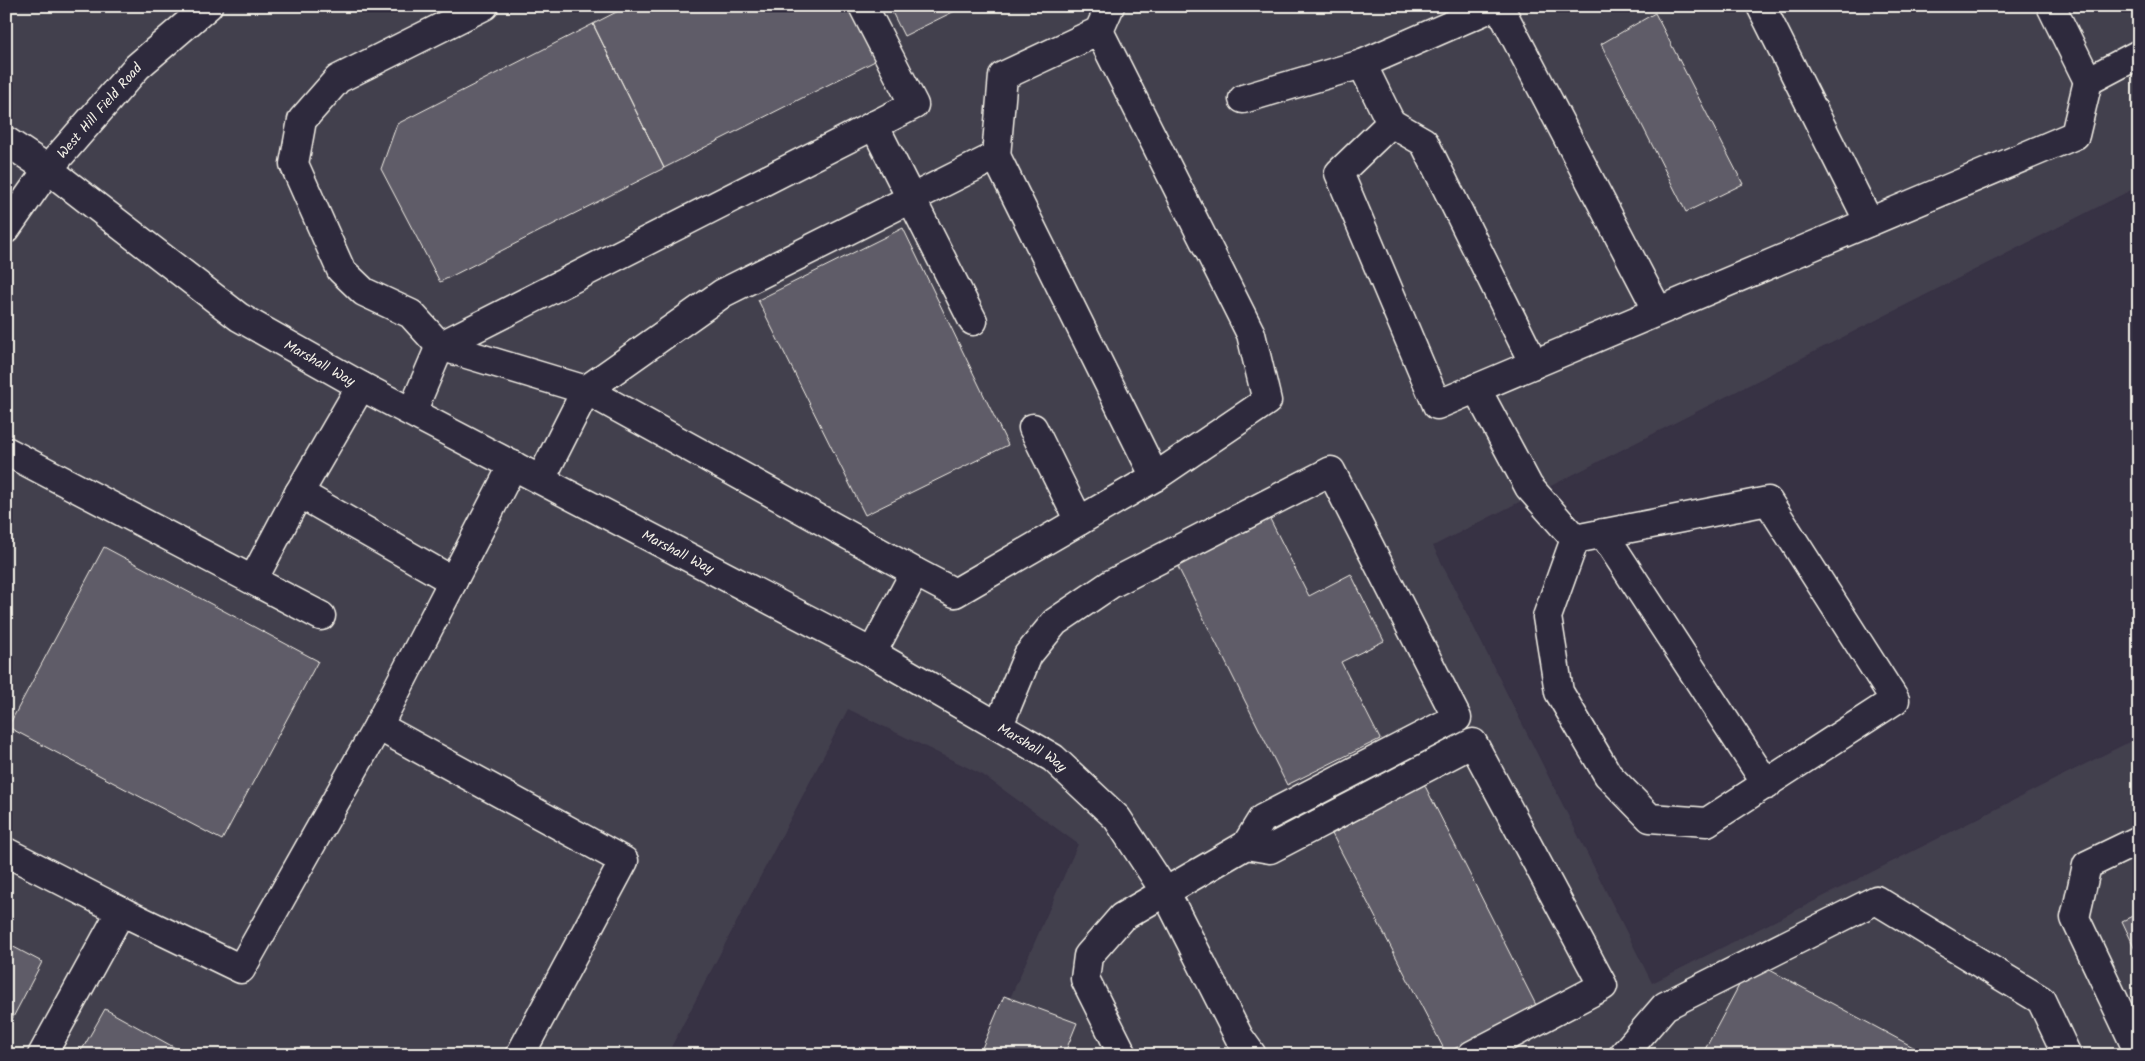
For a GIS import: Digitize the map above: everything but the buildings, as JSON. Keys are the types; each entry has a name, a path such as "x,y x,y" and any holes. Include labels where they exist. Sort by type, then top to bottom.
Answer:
{"street":[{"name":"West Hill Field Road","path":"6,229 48,169 137,67 208,6"},
{"path":"484,6 338,79 302,120 294,164 341,270 364,292 411,314 440,346 586,390 955,593 1155,477 1267,401 1251,334 1099,31"},
{"path":"412,412 440,346 914,105 863,6"},
{"path":"1110,6 1099,31 1003,76 996,156 1155,477"},
{"path":"1243,99 1362,64 1495,6"},
{"path":"1499,6 1658,311"},
{"path":"1761,6 1870,222"},
{"path":"1391,123 1339,173 1437,405 2075,135 2088,80 2050,6"},
{"path":"2088,80 2139,54"},
{"path":"1362,64 1391,123 1424,142 1534,364"},
{"path":"874,125 973,321"},
{"name":"Marshall Way","path":"6,141 48,169 239,317 362,386 872,653 1053,758 1117,818 1166,893 1239,1037 1252,1055"},
{"path":"541,480 586,390 723,293 910,197 996,156"},
{"path":"253,580 299,493 362,386"},
{"path":"1476,388 1529,487 1574,539"},
{"path":"1033,428 1079,521"},
{"path":"6,451 321,616"},
{"path":"6,852 121,911 242,968 378,726 513,465"},
{"path":"999,725 1028,655 1055,622 1111,584 1331,471 1457,718 1262,819 1246,845 1122,918 1088,956 1085,979 1122,1055"},
{"path":"299,493 453,581"},
{"path":"1768,501 1895,700 1707,822 1650,818 1608,775 1559,692 1547,617 1574,539 1768,501"},
{"path":"1603,533 1767,784"},
{"path":"872,653 915,572"},
{"path":"378,726 624,861 520,1055"},
{"path":"1246,845 1270,849 1473,743 1604,986 1472,1055"},
{"path":"2139,840 2088,865 2075,918 2139,1052"},
{"path":"1622,1055 1665,1006 1876,900 2041,1000 2066,1055"},
{"path":"42,1055 121,911"}],"shaded area":[{"path":"6,6 2139,6 2139,186 1433,546 1652,983 2139,737 2139,1055 985,1055 1078,844 983,775 848,709 667,1055 6,1055"}]}
